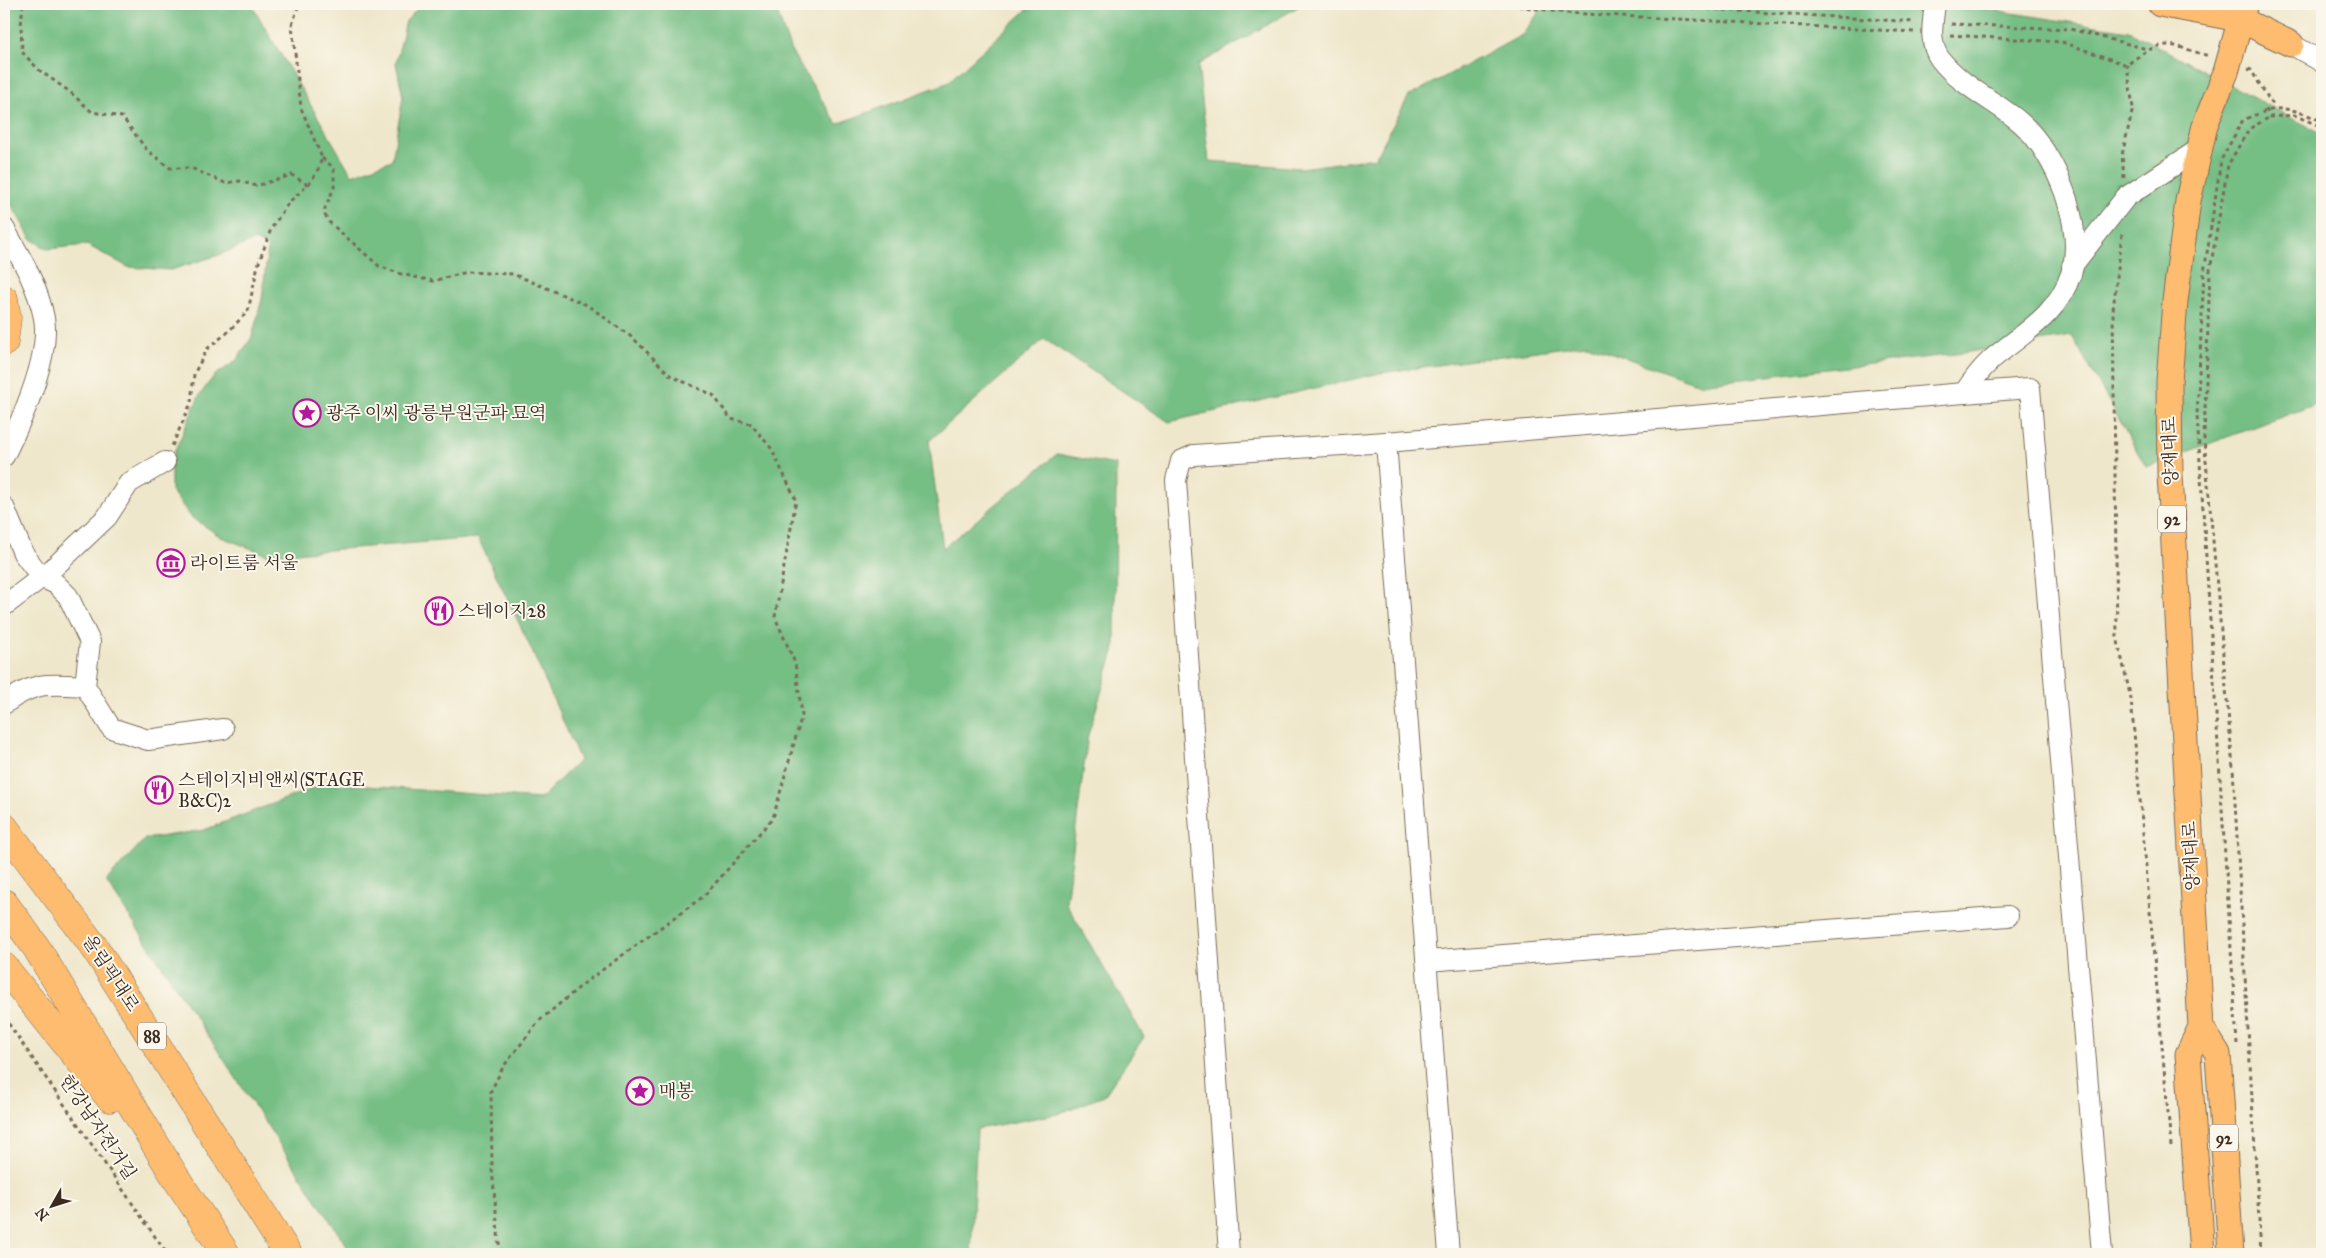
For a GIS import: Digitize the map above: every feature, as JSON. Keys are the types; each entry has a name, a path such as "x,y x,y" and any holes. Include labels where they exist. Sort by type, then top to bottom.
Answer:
{"highway":[{"path":"4,299 7,318 4,342"},
{"name":"올림픽대로","path":"4,827 91,941 288,1254"},
{"path":"4,902 36,947 174,1175 226,1254"},
{"path":"4,967 174,1175"}],"main road":[{"path":"2160,4 2242,11 2292,44"},
{"name":"양재대로","path":"2202,1254 2188,1054 2201,1027 2168,424 2175,300 2188,201 2205,125 2226,72 2242,11"},
{"name":"양재대로","path":"2201,1027 2218,1054 2231,1254"}],"street":[{"path":"1933,20 1936,49 1945,63 1973,89 2021,123 2042,147 2060,180 2072,219 2074,248 2071,274 2055,306 2032,329 1992,358 1975,376 1964,394"},
{"path":"2292,44 2322,62"},
{"path":"2072,266 2126,197 2199,149"},
{"path":"4,228 37,294 44,320 43,346 34,385 17,430 4,456"},
{"path":"1229,1254 1176,480 1181,461 1194,455 1386,442 2030,388 2102,1254"},
{"path":"1386,442 1449,1254"},
{"path":"4,606 41,577 107,517 129,483 165,462"},
{"path":"4,507 23,553 41,577 56,584 68,596 90,642 85,686 111,728 148,740 223,729"},
{"path":"4,704 26,689 44,684 85,686"},
{"path":"1427,962 2008,916"}],"path":[{"path":"23,4 20,26 22,52 39,70 70,92 92,112 122,117 147,150 170,168 191,168 225,183 240,181 256,186 292,175 308,185"},
{"path":"299,4 292,25 301,108 322,158 334,168 336,181 325,215 329,222 379,266 401,274 433,280 467,272 513,274 588,305 633,338 671,376 713,395 731,419 751,424 771,448 796,500 775,617 795,664 802,715 773,818 704,896 586,981 539,1021 503,1068 491,1091 492,1169 498,1243 502,1254"},
{"path":"1503,4 1567,12 1933,20 2062,42 2127,65"},
{"path":"1628,4 2070,29 2147,50 2127,65"},
{"path":"2127,65 2133,108 2122,155 2126,197 2113,310 2117,637 2131,698 2172,1155"},
{"path":"2237,1046 2197,415 2204,273 2220,160 2243,120 2276,107 2295,110 2322,121"},
{"path":"2266,110 2270,117"},
{"path":"2261,1254 2233,768 2204,438 2210,270 2228,165 2249,129 2270,117 2294,115 2322,127"},
{"path":"165,462 191,403 194,374 207,349 228,332 248,311 258,265 271,228 289,202 308,185 317,172 322,158"},
{"name":"한강남자전거길","path":"4,1016 168,1254"}],"green space":[{"path":"4,4 251,4 352,175 392,160 403,97 396,63 406,21 422,4 774,4 791,51 837,124 947,83 1033,4 1303,4 1198,65 1209,161 1301,168 1375,158 1409,96 1522,35 1545,4 1953,4 2129,31 2322,134 2322,402 2146,467 2072,336 1956,354 1699,384 1587,344 1380,373 1169,422 1044,339 929,441 943,548 1057,454 1116,465 1115,648 1088,735 1066,903 1144,1037 1104,1096 1057,1114 977,1129 971,1254 352,1254 106,881 145,839 204,830 327,783 540,799 580,760 528,642 478,538 268,555 221,537 190,516 171,490 171,460 199,396 214,376 236,361 252,337 262,299 268,247 255,240 219,255 171,270 128,267 87,245 47,249 31,239 4,192"}],"place":[{"name":"광주 이씨 광릉부원군파 묘역","path":"307,413"},
{"name":"라이트룸 서울","path":"171,563"},
{"name":"스테이지28","path":"439,611"},
{"name":"스테이지비앤씨(STAGE B&C)2","path":"159,790"},
{"name":"매봉","path":"640,1091"}]}
